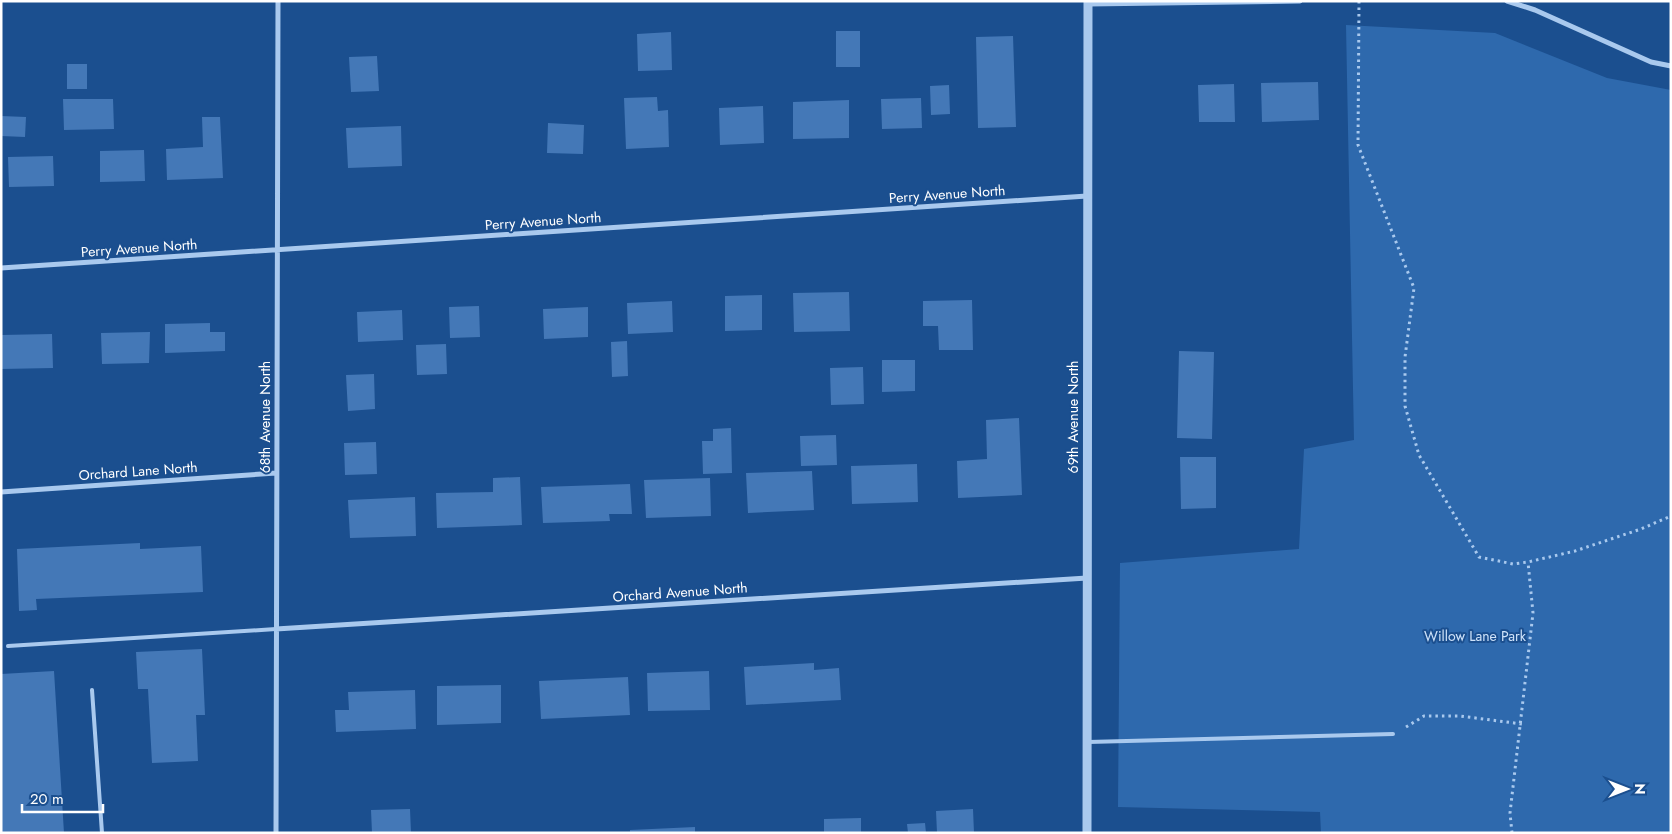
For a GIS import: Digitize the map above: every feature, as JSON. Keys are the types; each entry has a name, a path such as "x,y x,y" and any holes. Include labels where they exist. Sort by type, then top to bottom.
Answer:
{"street":[{"name":"68th Avenue North","path":"276,833 278,1"},
{"path":"1088,3 1300,1"},
{"path":"1507,1 1535,10 1651,62 1671,66"},
{"name":"69th Avenue North","path":"1087,833 1088,3"},
{"name":"Perry Avenue North","path":"1,268 1087,196"},
{"name":"Orchard Lane North","path":"1,492 276,473"},
{"name":"Orchard Avenue North","path":"276,629 1087,578"}],"lane":[{"path":"8,646 276,629"},
{"path":"92,690 102,833"},
{"path":"1087,742 1393,734"}],"path":[{"path":"1358,1 1358,145 1414,288 1405,358 1405,406 1419,455 1480,557 1513,564 1528,562 1575,551 1641,529 1671,516"},
{"path":"1512,833 1510,813 1522,724 1533,613 1528,562"},
{"path":"1393,734 1424,716 1460,716 1522,724"}],"green space":[{"name":"Willow Lane Park","path":"1346,25 1495,33 1607,78 1671,90 1671,833 1321,833 1320,812 1118,807 1120,563 1299,549 1304,449 1354,440"}],"building":[{"path":"836,31 860,31 860,67 836,67"},
{"path":"671,32 672,70 638,71 637,34"},
{"path":"1013,36 1016,127 978,128 976,37"},
{"path":"377,56 379,91 351,92 349,57"},
{"path":"67,64 87,64 87,89 67,89"},
{"path":"1318,82 1319,120 1262,122 1261,83"},
{"path":"1234,84 1235,122 1199,122 1198,85"},
{"path":"949,85 950,114 931,115 930,86"},
{"path":"657,97 658,111 668,110 669,147 626,149 624,98"},
{"path":"921,98 922,128 882,129 881,99"},
{"path":"63,99 113,99 114,129 64,130"},
{"path":"849,100 849,138 793,139 793,102"},
{"path":"763,106 764,143 720,145 719,108"},
{"path":"1,116 26,117 25,137 1,136"},
{"path":"202,117 220,117 223,178 167,180 166,149 203,147"},
{"path":"548,123 584,125 583,154 547,153"},
{"path":"401,126 402,166 348,168 346,128"},
{"path":"144,150 145,181 100,182 100,151"},
{"path":"53,156 54,186 9,187 8,157"},
{"path":"849,292 850,331 794,332 793,293"},
{"path":"762,295 762,330 725,331 725,296"},
{"path":"972,300 973,350 939,350 938,326 923,326 923,301"},
{"path":"672,301 673,332 628,334 627,303"},
{"path":"479,306 480,337 450,338 449,307"},
{"path":"588,307 588,337 544,339 543,309"},
{"path":"402,310 403,340 358,342 357,312"},
{"path":"210,323 210,332 225,332 225,351 165,353 165,324"},
{"path":"150,332 149,363 102,364 101,333"},
{"path":"52,334 53,368 1,369 1,335"},
{"path":"627,341 628,376 612,377 611,342"},
{"path":"446,344 447,374 417,375 416,345"},
{"path":"1179,351 1214,352 1212,439 1177,438"},
{"path":"882,360 915,360 915,391 882,392"},
{"path":"863,367 864,404 831,405 830,368"},
{"path":"374,374 375,409 348,411 346,375"},
{"path":"1019,418 1022,495 958,498 957,461 987,459 986,420"},
{"path":"731,428 732,473 703,474 702,441 713,441 713,429"},
{"path":"836,435 837,465 801,466 800,436"},
{"path":"376,442 377,474 345,475 344,443"},
{"path":"1180,457 1216,457 1216,508 1181,509"},
{"path":"917,464 918,502 852,504 851,466"},
{"path":"812,471 814,510 748,513 746,473"},
{"path":"520,477 522,525 437,528 436,493 493,492 493,478"},
{"path":"710,478 711,516 646,518 644,480"},
{"path":"630,484 632,514 609,514 610,521 543,523 541,487"},
{"path":"415,497 416,536 350,538 348,500"},
{"path":"140,543 140,549 201,546 203,592 36,599 37,610 19,611 17,549"},
{"path":"202,649 205,715 196,715 198,761 152,763 148,689 138,689 136,652"},
{"path":"814,663 814,670 839,668 841,700 746,705 744,667"},
{"path":"54,671 64,833 1,833 1,674"},
{"path":"709,671 710,710 648,711 647,673"},
{"path":"628,677 630,715 541,719 539,681"},
{"path":"501,685 501,723 437,725 437,686"},
{"path":"415,690 416,729 336,732 335,710 349,710 348,692"},
{"path":"410,809 411,833 372,833 371,810"},
{"path":"973,809 974,833 937,833 936,811"},
{"path":"861,818 861,833 824,833 824,819"},
{"path":"925,823 926,833 908,833 907,824"},
{"path":"695,827 695,833 630,833 630,830"}]}
